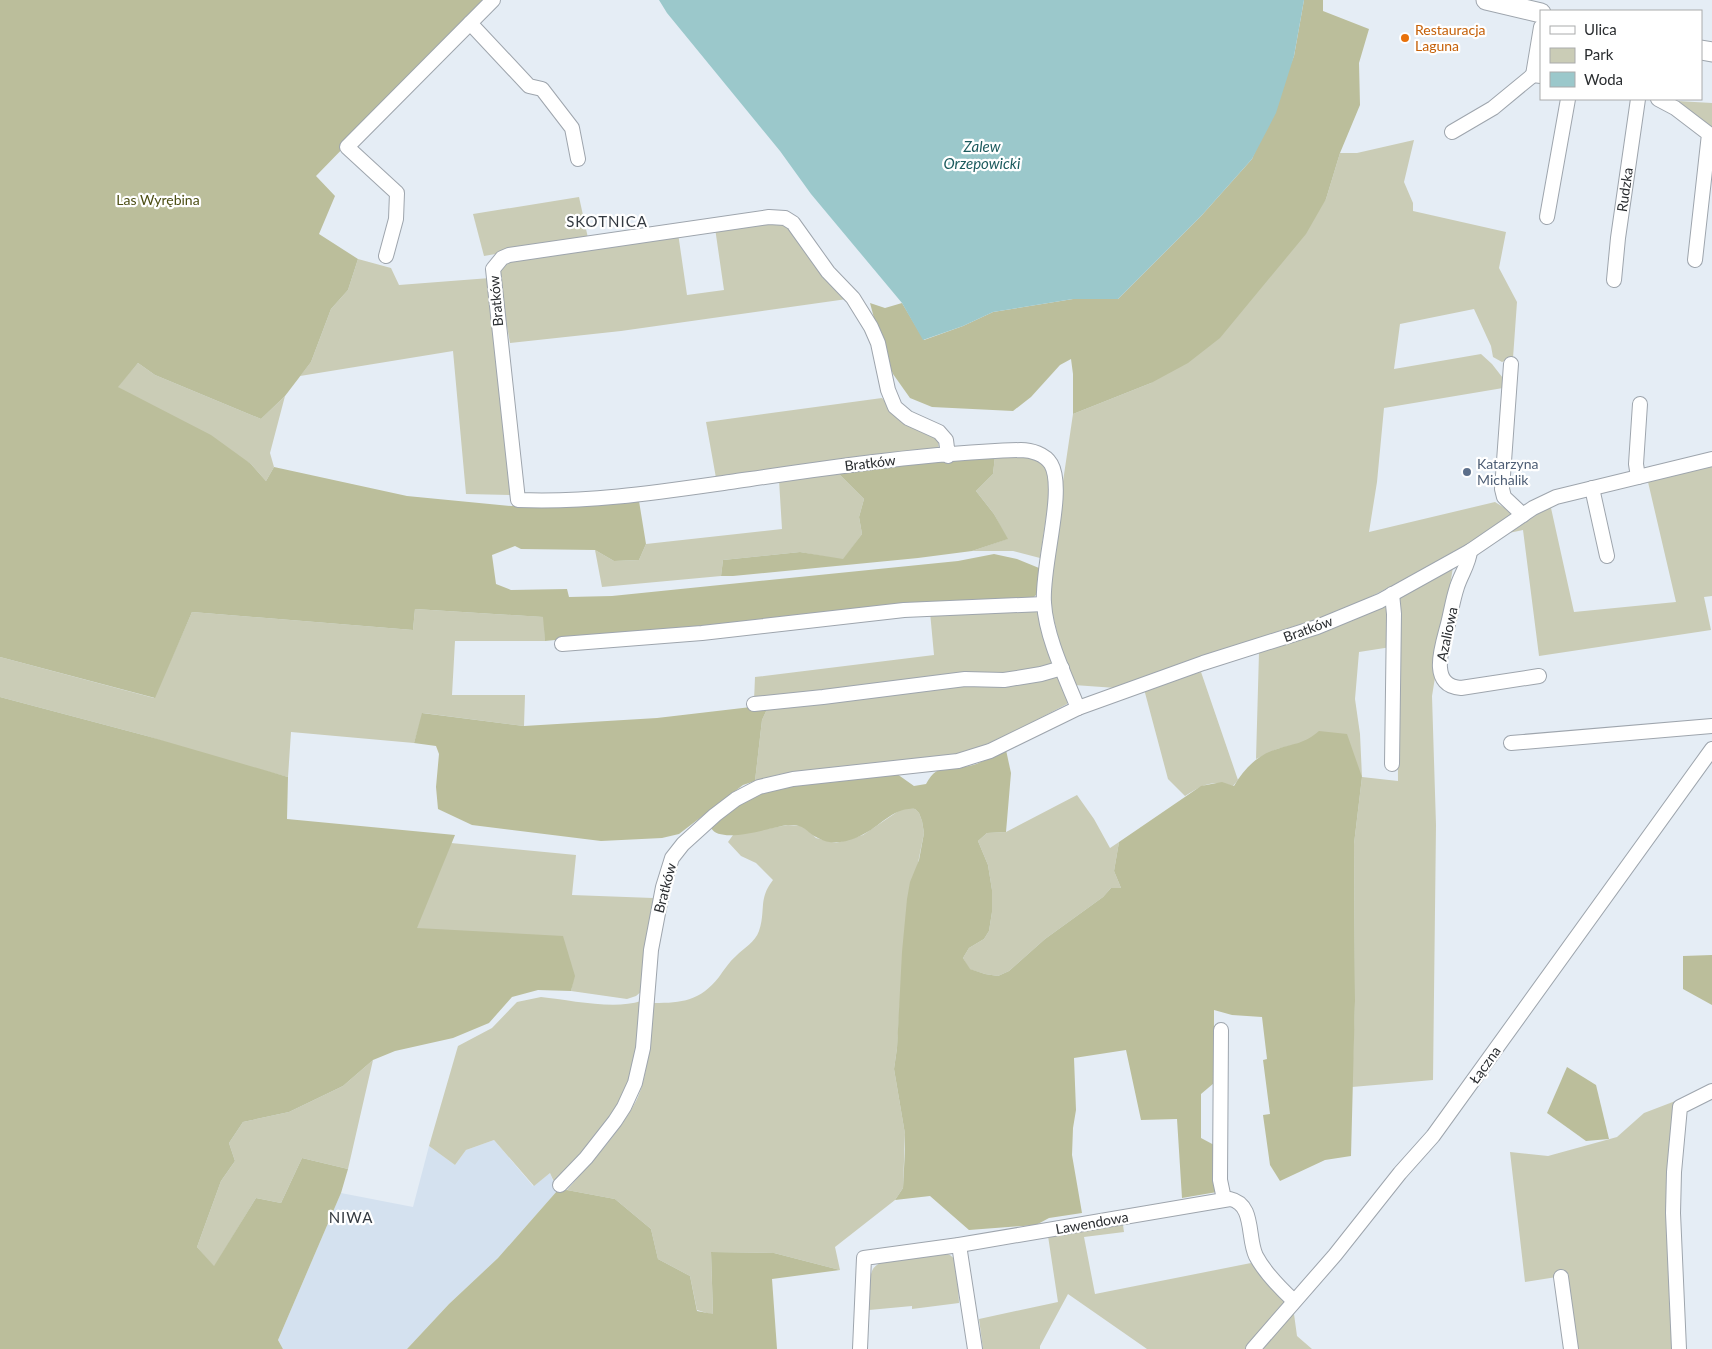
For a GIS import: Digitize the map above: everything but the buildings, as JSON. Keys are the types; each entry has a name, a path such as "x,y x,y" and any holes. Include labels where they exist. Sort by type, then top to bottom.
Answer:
{"main road":[{"path":"1486,0 1540,13"}],"street":[{"path":"386,256 396,219 397,193 348,147 492,0"},
{"path":"470,23 529,86 542,90 572,128 578,159"},
{"path":"1452,132 1493,108 1537,75 1540,39"},
{"path":"1548,217 1568,100"},
{"name":"Rudzka","path":"1614,280 1618,238 1638,100"},
{"path":"1660,100 1675,108 1709,134 1695,260"},
{"name":"Bratków","path":"948,456 946,440 939,432 908,418 895,407 888,390 875,335 862,311 853,298 828,272 793,224 785,218 769,217 509,255 493,269 518,500 574,500 626,496 868,463 948,456 1026,450 1041,455 1051,463 1057,490 1044,572 1044,604 1050,632 1078,708"},
{"path":"1511,364 1502,489 1504,497 1523,515"},
{"path":"1638,477 1636,464 1640,404"},
{"name":"Bratków","path":"560,1185 586,1158 610,1127 624,1107 635,1083 643,1048 649,969 658,908 672,858 683,844 714,815 745,793 759,787 793,779 958,761 990,751 1078,708 1203,663 1317,627 1380,601 1470,551 1523,515 1556,497 1712,459"},
{"path":"1592,488 1607,556"},
{"name":"Azaliowa","path":"1470,551 1469,559 1457,587 1442,650 1440,669 1443,680 1453,687 1465,688 1539,676"},
{"path":"1392,594 1394,614 1392,764"},
{"path":"562,644 702,633 904,610 1044,604"},
{"path":"754,704 965,679 1004,680 1041,674 1062,668"},
{"path":"1511,743 1712,726"},
{"name":"Łączna","path":"1253,1349 1335,1255 1400,1173 1433,1136 1705,770 1712,749"},
{"path":"1221,1030 1220,1180 1224,1199 1235,1200 1242,1205 1246,1213 1254,1253 1264,1269 1294,1301"},
{"path":"1679,1349 1673,1213 1674,1172 1680,1106 1712,1091"},
{"name":"Lawendowa","path":"860,1349 864,1258 959,1245 1224,1199"},
{"path":"959,1245 975,1349"},
{"path":"1561,1277 1571,1349"}],"shaded area":[{"path":"494,1140 533,1186 550,1173 557,1191 498,1258 449,1304 407,1349 283,1349 278,1340 341,1193 413,1207 429,1146 455,1165 466,1150"}],"green space":[{"name":"Las Wyrębina","path":"0,0 487,0 316,176 335,196 319,234 358,259 348,290 331,309 311,362 285,396 261,419 155,375 138,363 118,387 211,435 251,464 266,481 274,467 407,496 511,506 639,501 646,544 639,560 614,561 595,550 521,549 515,546 492,555 496,584 511,590 567,589 569,597 612,596 958,561 994,554 1017,559 1039,568 1038,593 1030,601 931,601 787,618 545,641 543,617 415,609 413,630 192,612 155,698 0,657"},
{"path":"1304,0 1323,0 1323,11 1369,29 1359,63 1360,105 1340,153 1326,199 1306,234 1220,338 1188,363 1151,383 1073,414 1071,359 1060,365 1031,397 1013,411 932,407 910,398 893,374 882,348 870,303 885,308 902,303 924,340 963,326 993,312 1073,299 1118,299 1202,215 1252,159 1294,56"},
{"path":"1677,101 1712,103 1712,133"},
{"path":"1414,140 1404,182 1413,203 1413,211 1506,232 1499,268 1517,302 1513,358 1502,362 1493,357 1491,346 1474,309 1400,324 1394,369 1481,354 1492,364 1506,382 1503,388 1384,408 1377,482 1369,532 1495,502 1516,515 1461,550 1343,611 1279,631 1116,688 1074,685 1063,658 1048,594 1073,414 1151,383 1326,199 1340,153 1357,153"},
{"path":"579,197 588,238 484,256 473,214"},
{"path":"771,220 787,223 847,299 621,331 510,343 497,270 501,263 678,233 687,295 724,290 715,228"},
{"path":"358,259 391,268 399,285 490,278 513,495 466,494 453,351 300,376 311,362 331,309 348,290"},
{"path":"138,363 155,375 261,419 285,396 270,453 274,467 266,481 251,464 117,387"},
{"path":"882,398 901,418 938,439 939,451 716,478 706,422"},
{"path":"1028,455 1045,463 1051,484 1040,558 1013,551 972,551 1007,539 994,514 976,491 993,474 995,456"},
{"path":"995,456 993,474 976,491 994,514 1008,539 972,551 918,558 721,576 723,560 800,552 843,559 862,534 859,517 864,499 838,473"},
{"path":"1712,465 1712,596 1704,597 1711,630 1539,656 1523,530 1504,534 1522,521 1559,503 1551,508 1574,612 1676,602 1648,482"},
{"path":"838,473 864,499 859,517 862,534 843,560 800,552 723,560 721,576 602,587 595,550 614,561 639,560 646,544 782,529 779,480"},
{"path":"1453,567 1432,696 1436,825 1433,1080 1352,1087 1355,1001 1354,844 1362,777 1398,781 1397,598"},
{"path":"1389,601 1391,647 1359,652 1355,699 1360,734 1362,777 1312,738 1305,742 1277,749 1256,759 1259,652"},
{"path":"415,609 544,617 545,641 455,641 452,695 525,695 524,726 423,713 414,743 291,732 288,777 198,753 147,736 0,697 0,657 154,698 192,612 413,630"},
{"path":"1033,609 1041,616 1056,665 1038,671 754,701 755,677 934,655 930,612"},
{"path":"1201,672 1238,780 1233,786 1219,783 1208,784 1185,796 1168,779 1144,689"},
{"path":"1060,675 1068,698 1067,704 966,757 781,774 755,781 762,720 769,705"},
{"path":"0,697 147,736 288,777 287,819 455,835 417,928 563,936 575,976 571,991 538,990 512,997 489,1023 453,1038 395,1051 373,1060 343,1086 289,1112 243,1122 229,1143 235,1161 221,1181 197,1247 214,1266 256,1198 281,1203 302,1158 348,1169 341,1193 278,1340 283,1349 0,1349"},
{"path":"769,705 762,720 755,781 743,785 679,834 662,838 601,841 472,825 438,809 436,787 439,754 436,746 414,743 422,713 524,726 657,718"},
{"path":"1319,731 1347,734 1362,777 1354,844 1355,1001 1351,1156 1325,1160 1280,1181 1270,1165 1263,1115 1270,1114 1263,1060 1267,1059 1262,1017 1232,1015 1214,1010 1214,1083 1201,1094 1201,1138 1216,1146 1217,1192 1182,1198 1177,1119 1141,1120 1126,1050 1074,1058 1076,1110 1072,1155 1082,1213 1049,1218 1036,1225 969,1230 930,1196 895,1200 903,1188 905,1134 894,1069 907,899 910,882 919,860 924,833 919,813 915,809 900,811 869,832 851,840 840,842 823,840 802,827 794,825 735,835 716,833 711,828 742,802 776,786 897,774 914,786 926,784 941,769 973,765 1006,750 1011,773 1006,832 987,833 978,841 988,865 992,890 992,912 989,931 984,939 969,948 963,958 970,969 998,976 1009,971 1045,939 1103,897 1111,888 1121,888 1114,871 1119,842 1201,786 1222,782 1234,786 1247,768 1263,755 1304,741"},
{"path":"1077,795 1094,819 1110,848 1119,842 1114,871 1121,888 1111,888 1103,897 1045,939 1009,971 998,976 969,969 963,958 969,948 984,939 989,931 992,912 992,890 988,865 978,841 987,833 1006,832"},
{"path":"915,809 919,813 924,833 905,928 894,1069 905,1134 903,1188 895,1200 835,1247 840,1270 774,1253 711,1252 713,1315 697,1310 690,1276 658,1259 651,1229 615,1199 567,1190 613,1136 636,1101 644,1080 654,1003 682,1001 705,991 731,961 752,942 759,931 765,893 773,880 756,863 741,856 728,842 733,835 788,825 803,826 816,838 836,843 863,835 900,810"},
{"path":"451,843 576,855 572,895 653,898 643,990 636,996 627,999 571,991 574,976 416,928"},
{"path":"1712,955 1712,1005 1683,989 1683,956"},
{"path":"541,997 618,1005 641,1001 639,1056 615,1113 555,1184 550,1173 534,1186 494,1140 466,1150 455,1165 429,1146 458,1046 492,1028 517,1002"},
{"path":"373,1060 348,1169 302,1158 281,1203 256,1198 214,1267 197,1247 221,1181 235,1161 229,1143 243,1122 289,1112 343,1086"},
{"path":"1567,1067 1596,1085 1609,1139 1586,1141 1547,1113"},
{"path":"1678,1100 1670,1193 1666,1210 1666,1226 1672,1255 1674,1349 1575,1349 1563,1276 1525,1282 1510,1152 1548,1156 1617,1137 1644,1113"},
{"path":"567,1190 615,1199 651,1229 658,1259 690,1276 697,1311 713,1314 711,1252 774,1253 840,1270 772,1279 777,1349 407,1349 449,1304 498,1258 557,1191"},
{"path":"1123,1225 1124,1232 1084,1237 1095,1294 1251,1263 1290,1301 1247,1349 1147,1349 1068,1294 1040,1349 983,1349 979,1319 1058,1302 1048,1236"},
{"path":"940,1251 950,1255 957,1261 959,1303 912,1309 912,1306 869,1310 869,1280 876,1266 892,1258"},
{"path":"1294,1314 1297,1336 1312,1349 1260,1349 1287,1317"}],"water":[{"name":"Zalew Orzepowicki","path":"659,0 1304,0 1294,56 1276,113 1252,159 1202,215 1118,299 1073,299 993,312 963,326 923,340 902,303 811,194 780,151 667,13"}],"place":[{"name":"Restauracja Laguna","path":"1405,38"},
{"name":"Katarzyna Michalik","path":"1467,472"}],"district":[{"name":"SKOTNICA","path":"607,222"},
{"name":"NIWA","path":"351,1218"}]}
